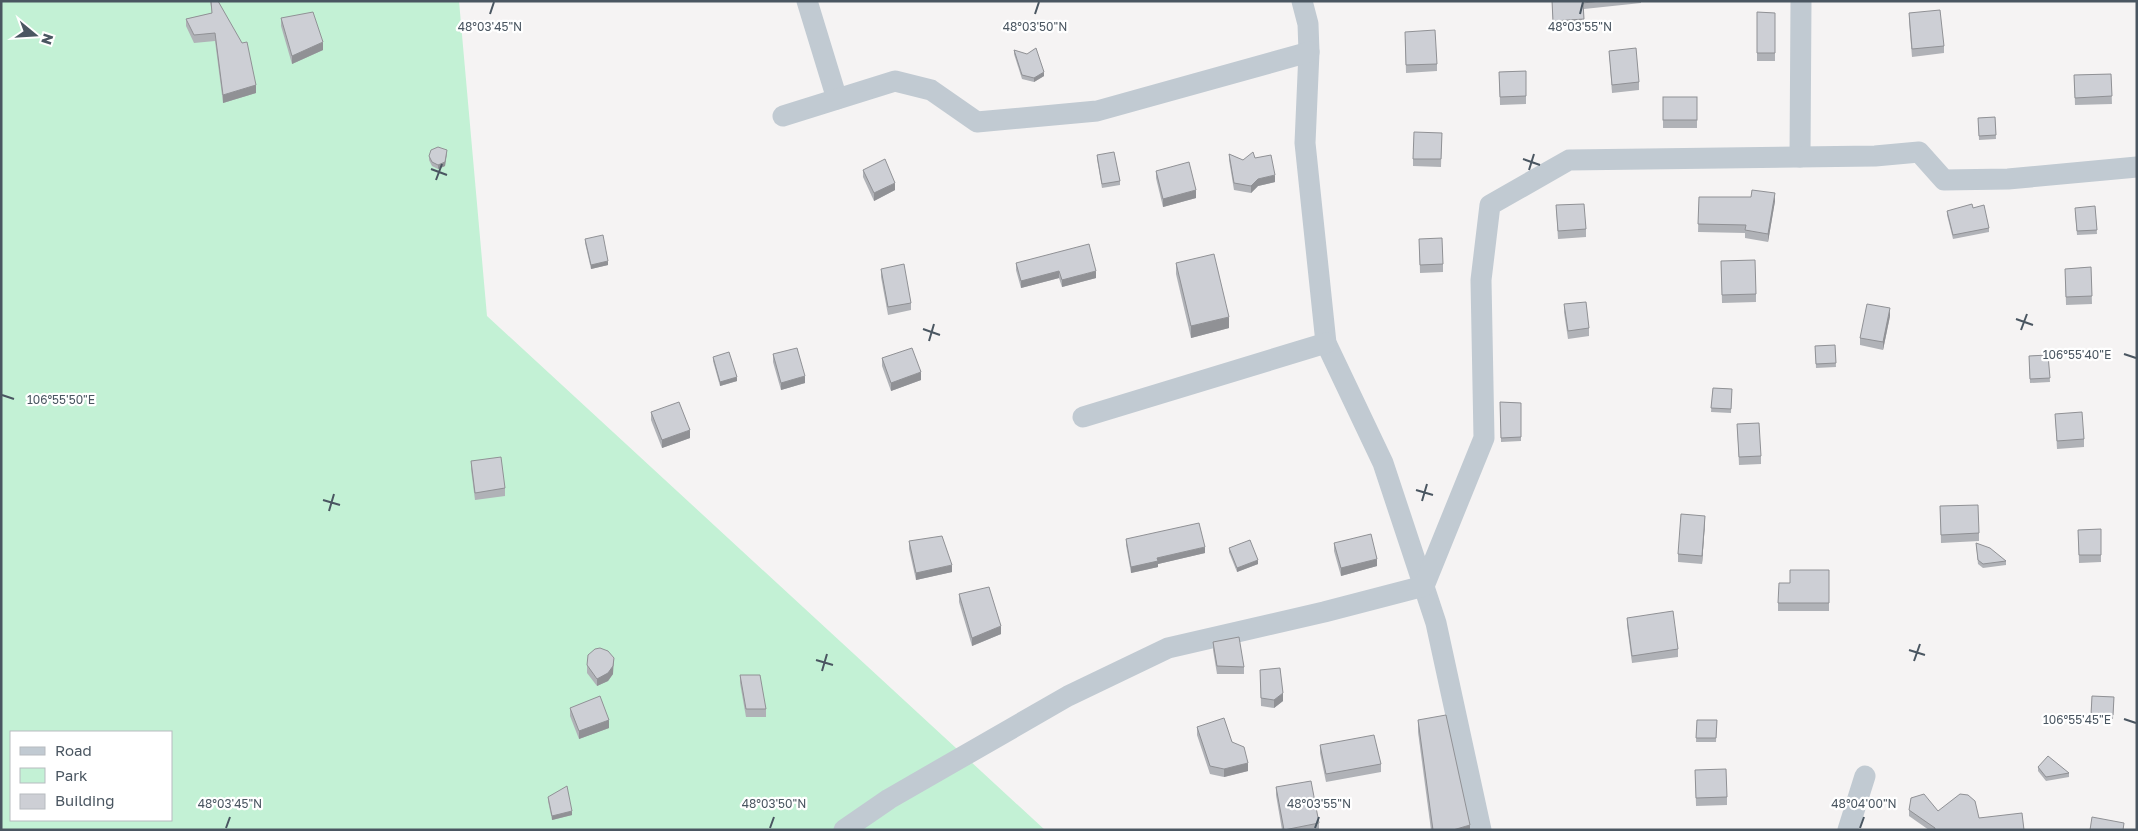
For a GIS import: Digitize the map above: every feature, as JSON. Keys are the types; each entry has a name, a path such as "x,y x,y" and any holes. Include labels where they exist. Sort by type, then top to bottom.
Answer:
{"street":[{"path":"807,1 837,99"},
{"path":"1302,1 1308,24 1309,52 1305,143 1326,342 1383,463 1436,623 1481,830"},
{"path":"1800,157 1801,1"},
{"path":"783,116 895,80 931,90 978,122 1096,111 1309,52"},
{"path":"1424,586 1484,438 1481,280 1490,205 1569,160 1875,156 1919,152 1944,180 2008,179 2137,167"},
{"path":"1084,417 1326,342"},
{"path":"844,830 889,799 1068,696 1168,648 1324,612 1424,586"},
{"path":"1848,830 1865,776"}],"green space":[{"path":"1,1 459,1 487,316 1045,830 1,830"}],"building":[{"path":"211,1 218,1 242,43 247,42 256,85 223,95 215,33 194,35 186,19 212,13"},
{"path":"1552,1 1600,1 1583,3 1584,19 1553,21"},
{"path":"1940,10 1944,46 1912,49 1909,13"},
{"path":"313,12 323,42 292,56 281,18"},
{"path":"1757,12 1775,13 1775,53 1757,53"},
{"path":"1435,30 1437,64 1406,65 1405,32"},
{"path":"1036,48 1044,72 1034,78 1022,75 1014,50 1027,54"},
{"path":"1636,48 1639,82 1612,85 1609,51"},
{"path":"1526,71 1526,96 1500,97 1499,72"},
{"path":"2111,74 2112,96 2075,98 2074,75"},
{"path":"1663,97 1697,97 1697,120 1663,120"},
{"path":"1995,117 1996,135 1979,136 1978,118"},
{"path":"1414,132 1442,133 1441,159 1413,159"},
{"path":"438,147 447,150 445,162 438,165 432,162 429,156 431,150"},
{"path":"1114,152 1120,181 1102,184 1097,155"},
{"path":"1253,152 1255,158 1271,155 1275,175 1258,179 1251,186 1234,183 1229,154 1243,160"},
{"path":"885,159 895,183 874,193 863,170"},
{"path":"1189,162 1196,190 1163,199 1156,171"},
{"path":"1752,190 1775,193 1768,234 1745,230 1746,225 1698,224 1699,197 1751,197"},
{"path":"1584,204 1586,229 1558,231 1556,205"},
{"path":"1972,204 1973,208 1984,205 1989,228 1953,235 1947,211"},
{"path":"2095,206 2097,230 2077,231 2075,208"},
{"path":"603,235 608,261 591,265 585,239"},
{"path":"1442,238 1443,264 1420,265 1419,239"},
{"path":"1089,244 1096,271 1062,280 1059,271 1021,281 1016,263"},
{"path":"1214,254 1229,317 1191,326 1176,263"},
{"path":"1755,260 1756,294 1722,295 1721,261"},
{"path":"904,264 911,303 888,307 881,269"},
{"path":"2091,267 2092,296 2066,297 2065,269"},
{"path":"1586,302 1589,328 1568,331 1564,304"},
{"path":"1867,304 1890,308 1883,342 1860,338"},
{"path":"1835,345 1836,363 1816,364 1815,346"},
{"path":"797,348 805,376 781,383 773,354"},
{"path":"912,348 921,372 891,383 882,358"},
{"path":"729,352 737,377 720,382 713,357"},
{"path":"2048,355 2050,378 2030,379 2029,356"},
{"path":"1713,388 1732,389 1731,409 1711,408"},
{"path":"679,402 690,430 662,440 651,412"},
{"path":"1500,402 1521,403 1521,437 1501,438"},
{"path":"2082,412 2084,439 2057,441 2055,414"},
{"path":"1759,423 1761,456 1739,457 1737,424"},
{"path":"501,457 505,488 475,493 471,461"},
{"path":"1978,505 1979,533 1941,535 1940,506"},
{"path":"1681,514 1705,516 1702,556 1678,554"},
{"path":"1199,523 1205,547 1157,558 1158,561 1131,567 1126,539"},
{"path":"2101,529 2101,555 2079,555 2078,530"},
{"path":"1371,534 1377,559 1341,568 1334,543"},
{"path":"942,536 952,565 916,573 909,541"},
{"path":"1250,540 1258,560 1237,568 1229,548"},
{"path":"1976,543 1990,548 2006,561 1983,564 1978,560"},
{"path":"1790,570 1829,570 1829,603 1778,603 1779,583 1790,583"},
{"path":"989,587 1001,626 972,638 959,594"},
{"path":"1673,611 1678,649 1632,656 1627,618"},
{"path":"1239,637 1244,667 1217,666 1213,642"},
{"path":"600,648 608,651 614,658 613,666 608,673 597,679 587,665 588,655 595,649"},
{"path":"1280,668 1283,693 1274,700 1261,698 1260,670"},
{"path":"740,675 760,675 766,709 746,709"},
{"path":"600,696 609,720 579,731 570,708"},
{"path":"2092,696 2114,697 2113,715 2091,715"},
{"path":"1446,715 1470,825 1453,830 1433,830 1418,720"},
{"path":"1224,718 1232,742 1244,747 1248,763 1224,769 1210,766 1197,727"},
{"path":"1697,720 1717,720 1716,738 1696,738"},
{"path":"1374,735 1381,764 1326,774 1320,745"},
{"path":"2048,756 2069,773 2046,777 2038,767"},
{"path":"1726,769 1727,797 1696,798 1695,770"},
{"path":"1311,781 1319,823 1284,830 1276,787"},
{"path":"567,786 572,811 552,816 548,797"},
{"path":"1924,794 1938,811 1960,794 1968,795 1975,801 1979,818 2022,813 2024,830 1935,830 1935,828 1909,810 1911,798"},
{"path":"2092,817 2124,823 2123,830 2090,830"}]}
